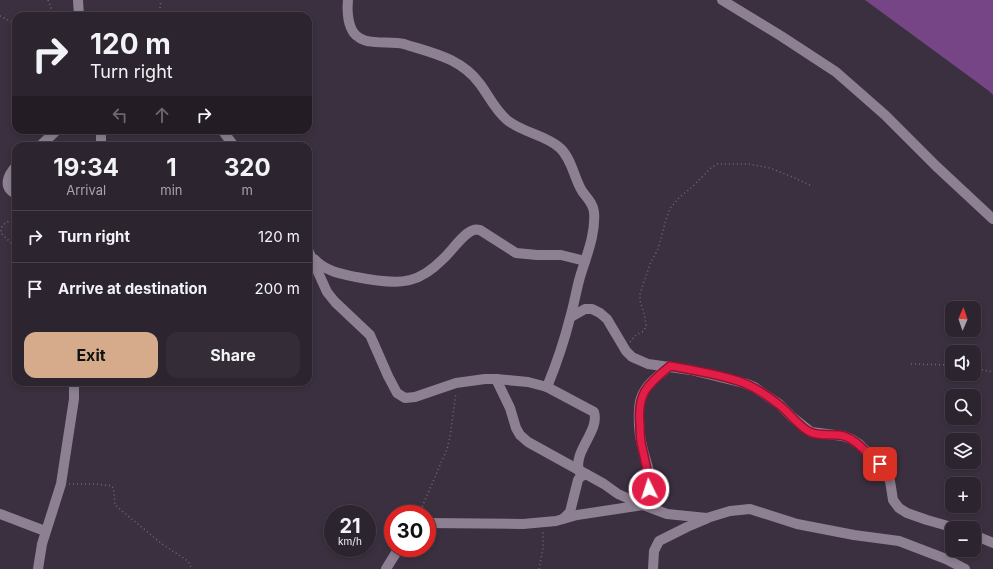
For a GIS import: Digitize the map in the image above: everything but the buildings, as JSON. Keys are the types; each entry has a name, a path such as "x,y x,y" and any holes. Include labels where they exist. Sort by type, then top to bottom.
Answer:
{"street":[{"path":"78,0 79,12"},
{"path":"348,0 347,10 350,26 353,33 361,40 369,42 396,42 459,63 479,83 493,104 508,121 560,148 567,157 577,182 591,202 594,210 594,220 585,260 563,344 547,387"},
{"path":"722,0 836,72 885,115 936,166 993,219"},
{"path":"44,142 53,134"},
{"path":"12,171 8,176 7,184 12,192"},
{"path":"312,256 324,268 346,275 389,281 410,280 429,271 443,260 468,233 474,230 480,230 516,253 568,256 585,260"},
{"path":"312,258 327,292 335,302 370,335 397,393 405,398 415,397 456,383 496,379 528,382 547,387 594,412 596,416 594,423 579,459 578,466 582,473"},
{"path":"571,317 585,309 592,309 607,319 626,351 632,357 640,361 691,370 744,383 754,387 779,404 792,417 811,432 843,436 851,439 859,444 884,469 890,481 893,500 899,508 920,518 945,525"},
{"path":"642,506 649,489 649,481 648,468 641,445 639,411 641,397 653,380 670,366"},
{"path":"496,379 510,408 516,428 520,435 528,442 604,484 618,494 642,506 667,514 707,518"},
{"path":"38,569 45,531 61,484 74,399 74,386"},
{"path":"563,519 570,512 578,480 582,473"},
{"path":"436,523 508,524 544,522 556,521 577,515 642,506"},
{"path":"653,569 654,551 659,541 707,518 730,511 750,510 797,524 854,535 899,541 946,559 965,569"},
{"path":"0,514 45,531"},
{"path":"981,538 993,543"},
{"path":"386,569 393,557"}],"path":[{"path":"48,0 52,12"},
{"path":"160,12 161,0"},
{"path":"0,16 12,22"},
{"path":"626,351 631,339 644,330 646,325 640,301 640,294 650,264 658,249 669,212 680,197 711,168 717,164 748,164 770,168 812,186"},
{"path":"12,221 0,228 1,233 12,244"},
{"path":"911,364 945,365"},
{"path":"981,369 993,372"},
{"path":"423,505 448,448 456,383"},
{"path":"61,484 97,484 112,486 116,505 162,544 188,560 192,569"},
{"path":"539,569 544,522"}],"shaded area":[{"path":"865,0 993,0 993,95 989,91"}],"route":[{"path":"649,489 648,468 641,445 639,411 641,397 653,380 670,366 744,383 754,387 779,404 807,430 816,434 834,434 851,439 859,444 880,464"}]}
